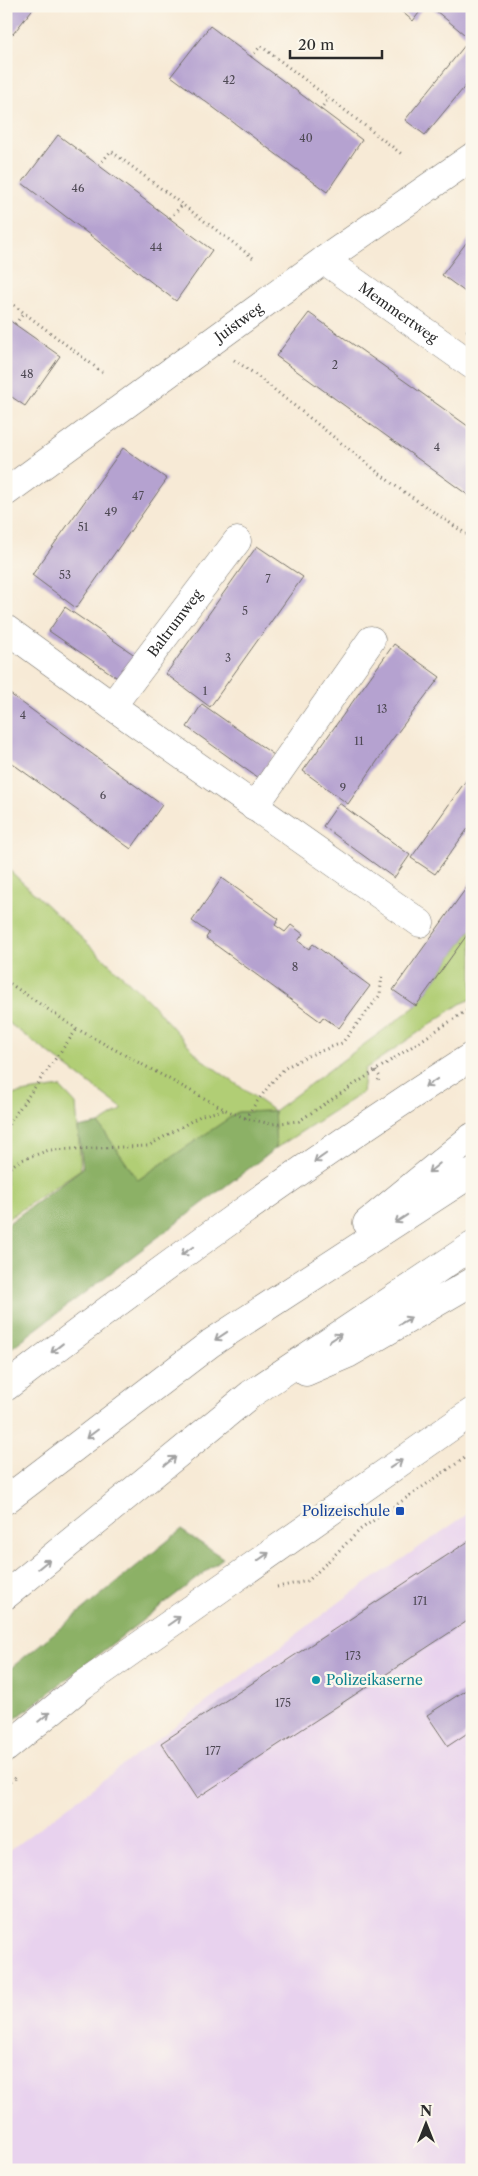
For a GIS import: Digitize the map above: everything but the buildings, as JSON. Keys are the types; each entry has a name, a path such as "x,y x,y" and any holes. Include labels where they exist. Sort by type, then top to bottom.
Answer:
{"main road":[{"name":"Juistweg","path":"6,492 324,260 472,157"},
{"name":"Memmertweg","path":"324,260 472,365"},
{"name":"Baltrumweg","path":"112,706 238,541"},
{"path":"6,629 254,807 420,923"},
{"path":"254,807 371,640"},
{"path":"6,1386 123,1297 360,1130 472,1056"},
{"path":"262,1309 472,1137"},
{"path":"6,1500 211,1343 472,1173"},
{"path":"6,1595 251,1394 472,1246"},
{"path":"251,1394 348,1354 472,1282"},
{"path":"6,1748 91,1680 472,1412"}],"path":[{"path":"251,58 261,46 403,155"},
{"path":"320,110 328,99"},
{"path":"99,165 111,151 256,260"},
{"path":"170,218 182,205"},
{"path":"6,299 102,372"},
{"path":"16,324 24,313"},
{"path":"209,344 252,372 394,485 472,538"},
{"path":"245,1118 285,1068 305,1057 342,1043 380,995 382,973"},
{"path":"6,981 77,1029 226,1110 245,1118 271,1124 299,1121 472,1006"},
{"path":"6,1129 77,1029"},
{"path":"6,1170 19,1161 49,1150 148,1146 202,1115 226,1110"}],"shaded area":[{"path":"472,1511 472,2170 6,2170 6,1853 345,1598"}],"green space":[{"path":"6,867 150,1002 200,1058 274,1111 238,1112 138,1180 99,1124 123,1109 6,1021"},
{"path":"472,928 472,999 460,1004 365,1069 362,1093 276,1148 274,1111 416,1006"},
{"path":"60,1087 76,1104 81,1169 6,1220 6,1103 15,1094"},
{"path":"274,1111 276,1148 6,1352 6,1225 83,1168 78,1128 99,1124 138,1180 238,1112"},
{"path":"181,1530 223,1558 6,1726 6,1672"}],"place":[{"name":"Polizeischule","path":"400,1511"},
{"name":"Polizeikaserne","path":"316,1680"}]}
